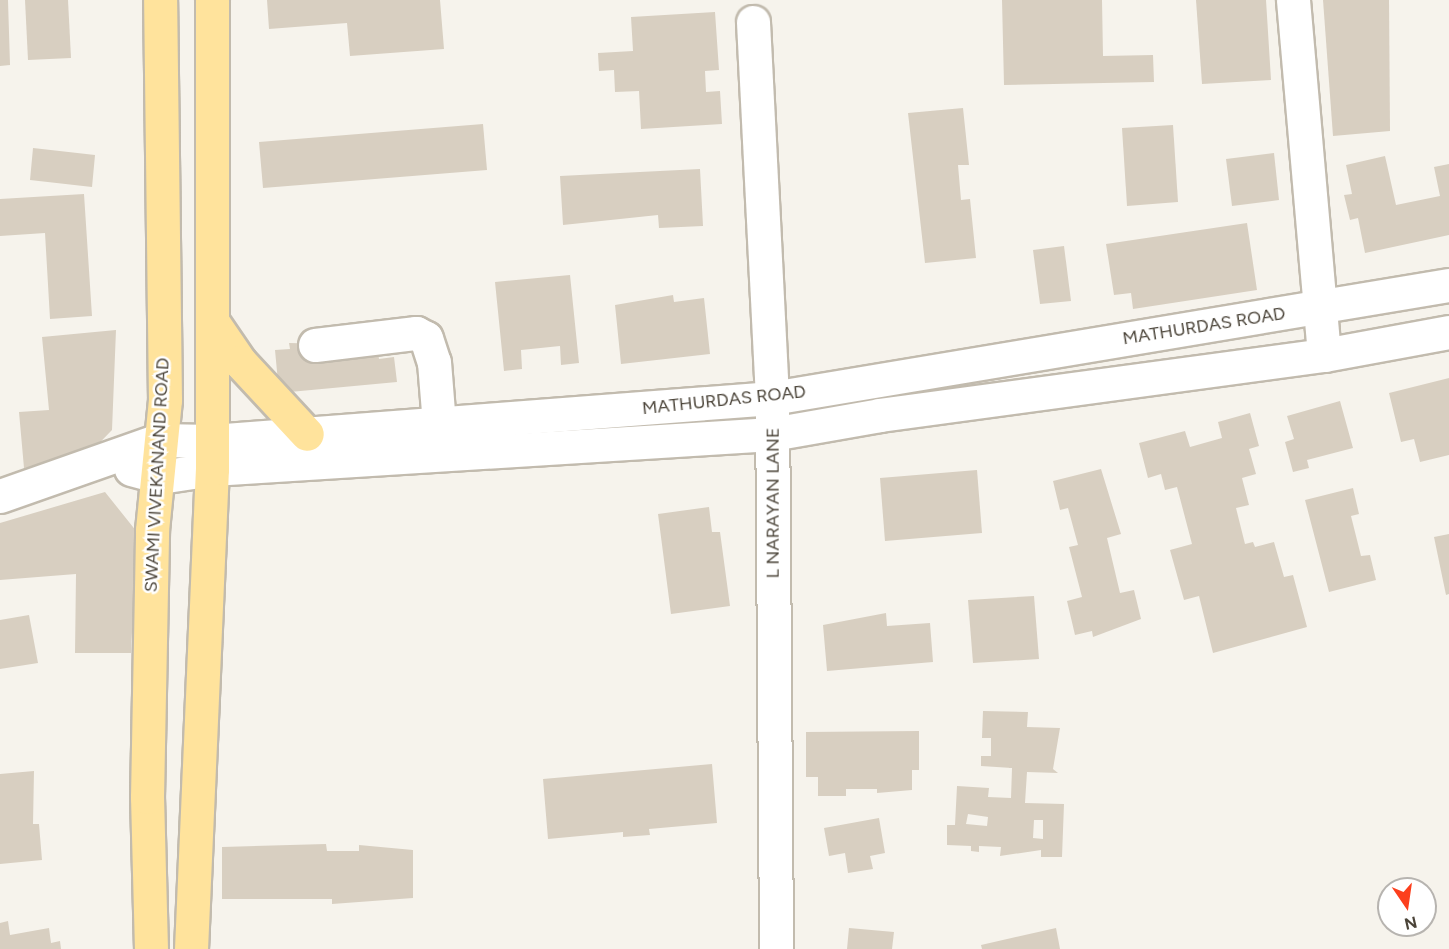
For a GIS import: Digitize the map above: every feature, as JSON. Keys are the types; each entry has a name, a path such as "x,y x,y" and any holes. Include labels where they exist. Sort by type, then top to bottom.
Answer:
{"main road":[{"name":"SWAMI VIVEKANAND ROAD","path":"151,949 147,797 152,530 160,477 159,440 165,400 160,0"},
{"path":"191,949 212,455 212,0"},
{"path":"212,321 240,362 307,434"}],"street":[{"path":"1293,0 1317,307 1324,355"},
{"name":"L NARAYAN LANE","path":"753,22 772,398 776,949"},
{"name":"MATHURDAS ROAD","path":"0,496 106,462 159,440 212,455 307,434 772,398 1449,285"},
{"path":"106,462 160,477 212,455 772,434 880,415 1324,355 1449,332"},
{"path":"315,345 416,333 426,338 435,362 439,424"}],"building":[{"path":"0,0 8,0 10,65 0,66"},
{"path":"25,0 68,0 71,58 28,60"},
{"path":"267,0 440,0 444,49 350,56 347,23 269,29"},
{"path":"1002,0 1102,0 1103,56 1153,55 1154,82 1004,85"},
{"path":"1196,0 1266,0 1271,80 1202,84"},
{"path":"1323,0 1389,0 1390,131 1333,136"},
{"path":"715,12 719,70 705,71 706,92 720,91 722,124 641,129 639,91 615,92 614,70 599,71 598,53 633,51 631,17"},
{"path":"963,108 969,165 958,165 961,200 970,199 976,258 925,263 908,113"},
{"path":"483,124 487,170 263,188 259,142"},
{"path":"1173,125 1178,202 1127,206 1122,128"},
{"path":"33,148 95,155 92,187 30,180"},
{"path":"1274,153 1279,200 1232,206 1226,159"},
{"path":"1385,156 1396,205 1440,196 1434,167 1449,164 1449,235 1365,253 1358,218 1350,220 1344,195 1352,194 1346,165"},
{"path":"700,169 703,226 659,228 658,215 563,225 560,176"},
{"path":"84,194 92,316 50,319 45,233 0,236 0,199"},
{"path":"1247,223 1257,290 1133,309 1131,293 1114,295 1106,244"},
{"path":"1064,246 1071,301 1040,304 1033,250"},
{"path":"570,275 579,363 561,365 560,346 521,350 522,369 504,371 495,282"},
{"path":"673,295 674,302 704,298 710,354 621,364 615,305"},
{"path":"116,330 112,430 81,462 24,468 19,412 49,410 42,337"},
{"path":"289,343 377,345 379,359 394,357 397,382 279,393 275,350 290,349"},
{"path":"1449,378 1449,455 1420,462 1414,439 1401,442 1389,393"},
{"path":"1340,401 1353,448 1307,460 1309,468 1293,472 1285,442 1294,439 1287,416"},
{"path":"1250,413 1259,446 1249,449 1256,474 1242,478 1249,505 1236,508 1245,544 1253,542 1255,547 1274,542 1284,577 1293,575 1307,627 1213,653 1199,596 1184,600 1170,550 1192,544 1177,487 1165,490 1161,474 1148,478 1139,443 1185,431 1190,447 1222,438 1218,422"},
{"path":"1101,469 1121,534 1107,538 1120,593 1134,590 1141,619 1093,637 1092,631 1075,635 1067,601 1082,597 1069,547 1078,545 1068,508 1060,510 1053,481"},
{"path":"977,470 982,533 885,541 880,478"},
{"path":"1353,488 1359,514 1351,516 1361,556 1370,555 1376,580 1329,592 1305,500"},
{"path":"105,492 137,532 131,653 75,653 76,574 0,580 0,523"},
{"path":"709,507 712,532 720,532 730,606 671,614 658,514"},
{"path":"1449,534 1449,594 1446,595 1434,537"},
{"path":"1034,596 1039,659 973,663 968,600"},
{"path":"886,613 887,626 930,623 933,662 827,671 823,625"},
{"path":"29,615 38,663 0,669 0,620"},
{"path":"983,711 1028,712 1027,727 1060,728 1053,769 1058,773 1027,772 1025,803 1064,804 1062,857 1041,857 1041,850 1000,856 1001,847 979,846 979,852 971,851 971,846 947,845 947,825 955,825 957,786 989,788 988,797 1011,798 1012,768 981,766 981,756 991,756 991,738 982,738","holes":["968,814 988,817 987,826 966,824","1034,820 1043,820 1043,839 1033,838"]},
{"path":"919,731 919,770 912,770 912,790 877,793 877,789 846,789 846,796 818,796 818,777 806,777 806,732"},
{"path":"712,764 717,823 649,829 650,835 623,837 623,832 548,839 543,779"},
{"path":"34,771 33,824 39,824 42,860 0,864 0,774"},
{"path":"879,818 885,853 870,856 873,869 848,873 845,853 829,856 824,828"},
{"path":"326,844 327,851 359,851 359,845 413,850 413,898 332,904 332,899 222,899 222,847"},
{"path":"8,921 10,935 49,928 51,943 60,941 61,949 0,949 0,923"},
{"path":"849,928 894,932 892,949 847,949"},
{"path":"1056,928 1060,949 982,949 981,945"}]}
